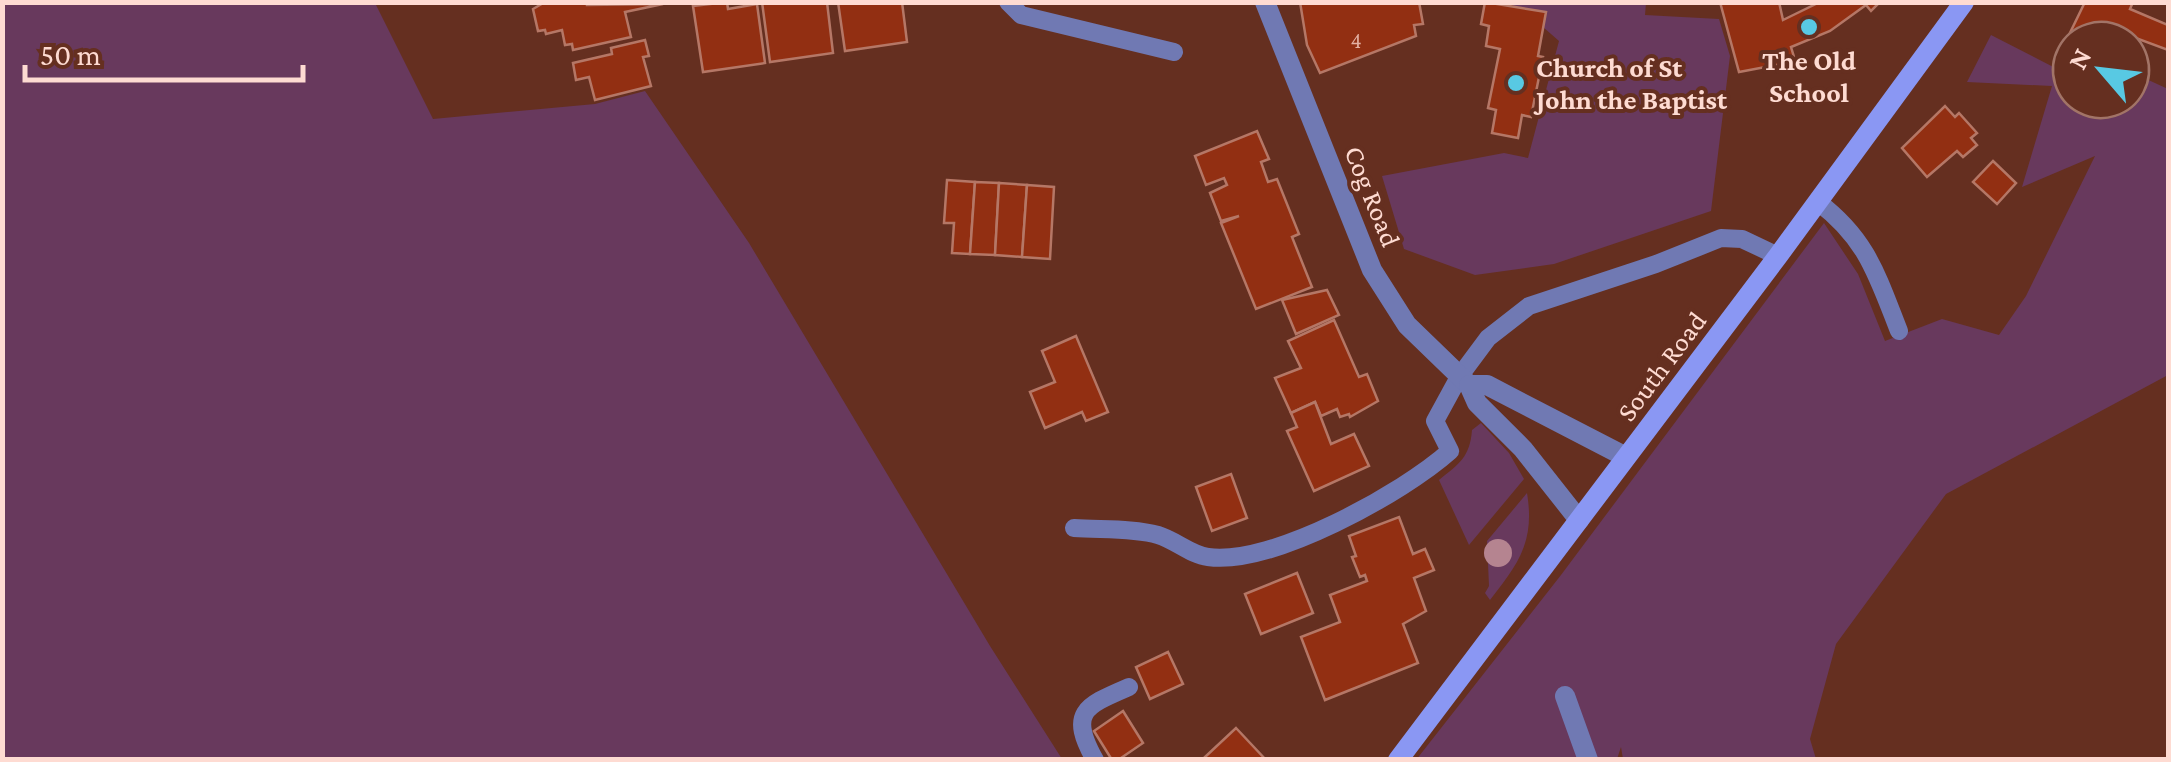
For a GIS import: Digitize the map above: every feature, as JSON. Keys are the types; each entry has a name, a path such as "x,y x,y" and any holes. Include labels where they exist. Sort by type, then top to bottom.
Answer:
{"main road":[{"name":"South Road","path":"1398,760 1964,2"}],"street":[{"name":"Cog Road","path":"1265,2 1372,270 1407,325 1464,381 1476,403 1523,449 1579,520"},
{"name":"Cog Road","path":"1464,381 1488,385 1626,457"},
{"path":"1564,696 1588,760"}],"lane":[{"path":"1008,2 1020,15 1174,52"},
{"path":"1818,202 1846,223 1870,258 1898,331"},
{"path":"1074,528 1157,535 1206,557 1260,554 1347,517 1430,469 1450,450 1435,421 1488,338 1529,306 1721,238 1742,239 1778,256"},
{"path":"1095,760 1082,736 1084,714 1100,700 1130,687"}],"shaded area":[{"path":"2,3 375,3 433,119 595,104 645,91 749,243 1062,759 3,759"},
{"path":"1646,3 1645,15 1719,19 1730,56 1711,211 1554,264 1475,275 1404,249 1382,176 1504,153 1528,158 1559,41 1543,27 1546,12 1513,6"},
{"path":"1991,35 2051,66 2051,86 1967,82"},
{"path":"2151,81 2168,89 2168,375 1946,494 1836,644 1810,739 1816,759 1623,759 1621,747 1617,759 1416,760 1561,575 1824,223 1858,274 1885,341 1942,319 1999,335 2026,296 2095,156 2022,187 2051,89 2051,120 2151,120"},
{"path":"1481,423 1509,453 1524,479 1469,545 1439,480 1462,459 1472,430"},
{"path":"1527,493 1529,525 1522,551 1490,600 1485,593 1489,586 1487,541"}],"building":[{"path":"545,2 663,4 625,12 631,37 573,50 572,44 565,45 562,30 546,34 545,30 538,31 533,9"},
{"path":"727,2 728,9 757,4 765,63 703,72 693,6"},
{"path":"762,2 827,2 833,53 770,62"},
{"path":"838,2 902,2 907,42 845,51"},
{"path":"1300,2 1419,2 1423,24 1414,25 1416,36 1320,73 1307,45"},
{"name":"Church of St John the Baptist","path":"1485,2 1546,12 1538,56 1543,57 1531,117 1522,115 1518,138 1492,133 1496,110 1488,108 1500,49 1486,46 1489,26 1481,24"},
{"path":"1720,2 1779,2 1783,20 1820,2 1880,2 1871,11 1866,5 1830,31 1791,47 1794,57 1780,61 1781,64 1739,72"},
{"path":"2085,2 2133,2 2130,9 2168,25 2168,50 2151,44 2151,20 2076,20"},
{"path":"645,40 649,56 643,57 651,86 595,100 589,77 576,80 573,63 612,54 611,48"},
{"path":"1945,106 1955,117 1959,113 1977,133 1971,138 1977,145 1963,157 1957,151 1927,177 1902,148"},
{"path":"1257,131 1269,159 1261,162 1268,182 1277,179 1299,234 1292,237 1312,287 1256,309 1221,223 1239,216 1221,221 1210,193 1227,185 1224,178 1206,185 1195,156"},
{"path":"1993,161 2016,183 1997,204 1973,182"},
{"path":"947,180 975,182 970,254 952,253 954,223 944,223"},
{"path":"975,182 999,183 995,255 970,254"},
{"path":"999,183 1027,185 1022,257 995,255"},
{"path":"1027,185 1054,187 1050,259 1022,257"},
{"path":"1327,290 1339,315 1296,334 1282,300"},
{"path":"1334,320 1359,377 1367,374 1378,401 1350,417 1340,417 1337,409 1321,416 1315,402 1291,413 1275,378 1301,368 1288,341"},
{"path":"1076,336 1108,412 1086,421 1082,412 1045,428 1030,392 1055,382 1042,351"},
{"path":"1315,402 1331,444 1354,434 1369,466 1314,491 1287,431 1297,427 1291,413"},
{"path":"1231,474 1247,518 1212,531 1196,487"},
{"path":"1399,517 1413,554 1425,549 1434,570 1414,578 1426,611 1403,624 1418,663 1325,700 1301,637 1340,622 1330,595 1367,581 1365,575 1360,577 1352,557 1356,556 1349,536"},
{"path":"1297,573 1313,613 1261,634 1245,594"},
{"path":"1168,652 1183,684 1150,699 1136,667"},
{"path":"1123,711 1143,743 1112,760 1094,731"},
{"path":"1236,728 1266,760 1207,760 1205,757"}],"place":[{"name":"The Old School","path":"1809,27"},
{"name":"Church of St John the Baptist","path":"1516,83"}]}
